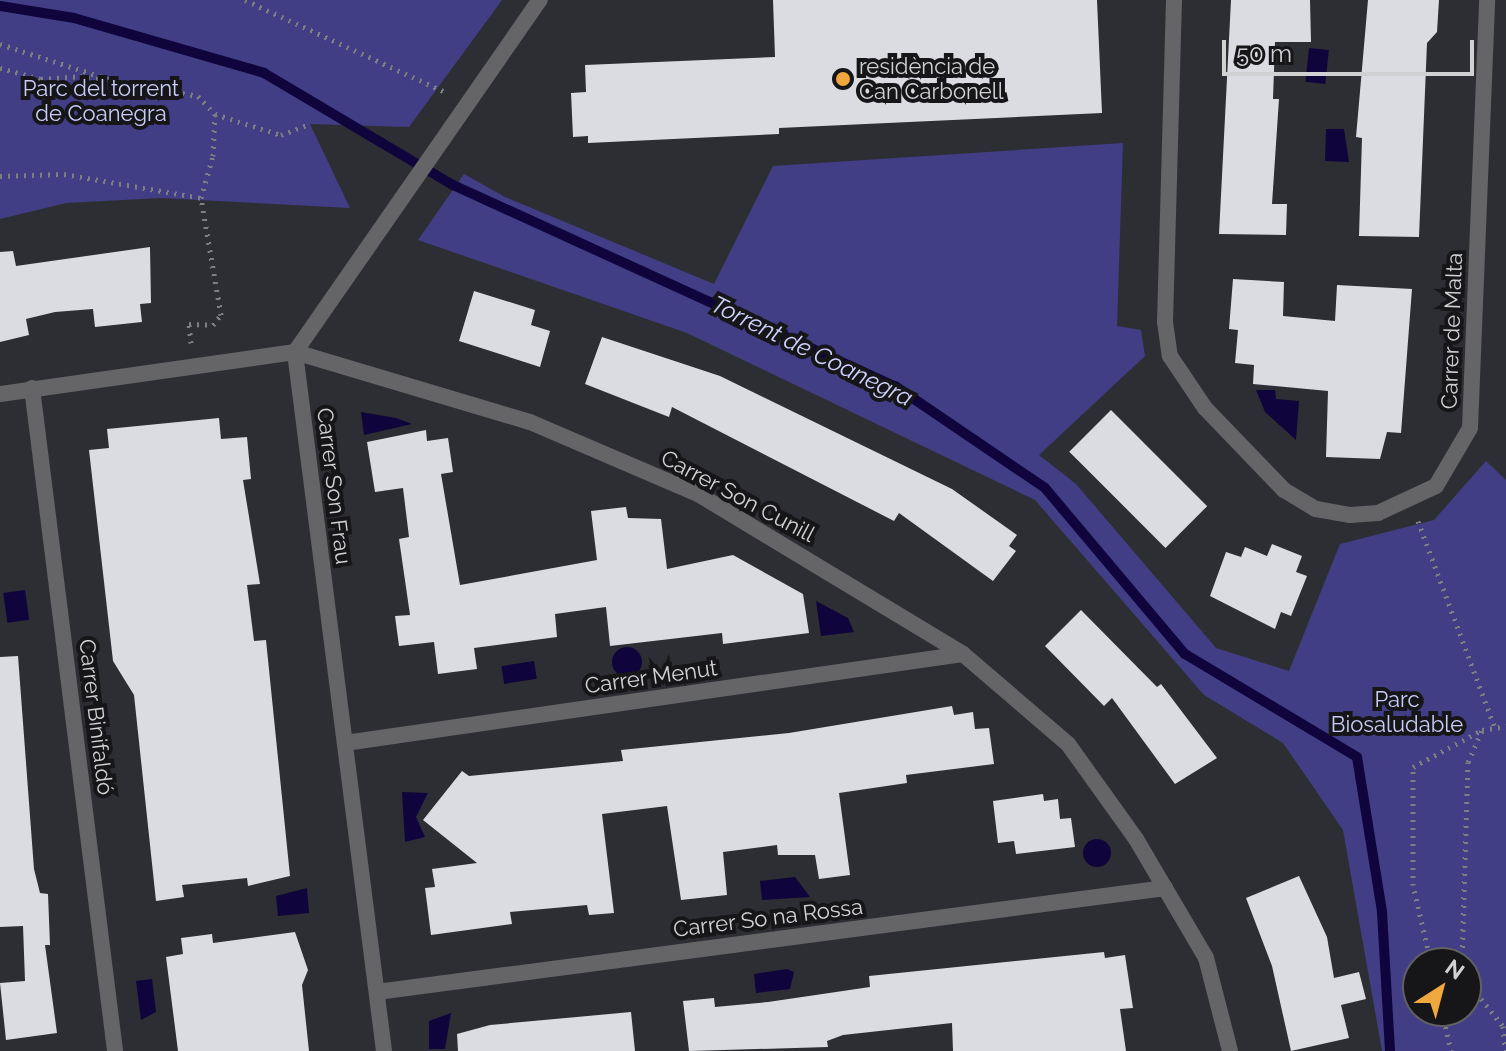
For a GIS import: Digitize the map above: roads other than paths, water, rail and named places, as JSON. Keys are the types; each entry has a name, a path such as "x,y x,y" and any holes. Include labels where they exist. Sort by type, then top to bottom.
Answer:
{"street":[{"path":"295,352 540,0"},
{"name":"Carrer de Malta","path":"1174,0 1165,322 1170,356 1205,408 1284,490 1316,509 1350,515 1411,502 1436,486 1470,428 1487,0"},
{"name":"Carrer Son Cunill","path":"0,394 193,364 295,352 530,422 698,494 963,654 1068,744 1165,888 1206,958 1230,1051"},
{"name":"Carrer Son Frau","path":"295,352 384,1051"},
{"name":"Carrer Binifaldó","path":"32,388 115,1051"},
{"name":"Carrer Menut","path":"345,743 963,654"},
{"name":"Carrer So na Rossa","path":"377,992 1165,888"}],"waterway":[{"name":"Torrent de Coanegra","path":"0,6 74,18 264,73 453,185 895,386 1045,488 1185,654 1357,757 1382,912 1390,1051"}],"place":[{"name":"residència de Can Carbonell","path":"843,79"}],"park label":[{"name":"Parc del torrent de Coanegra","path":"101,100"},
{"name":"Parc Biosaludable","path":"1397,712"}]}
